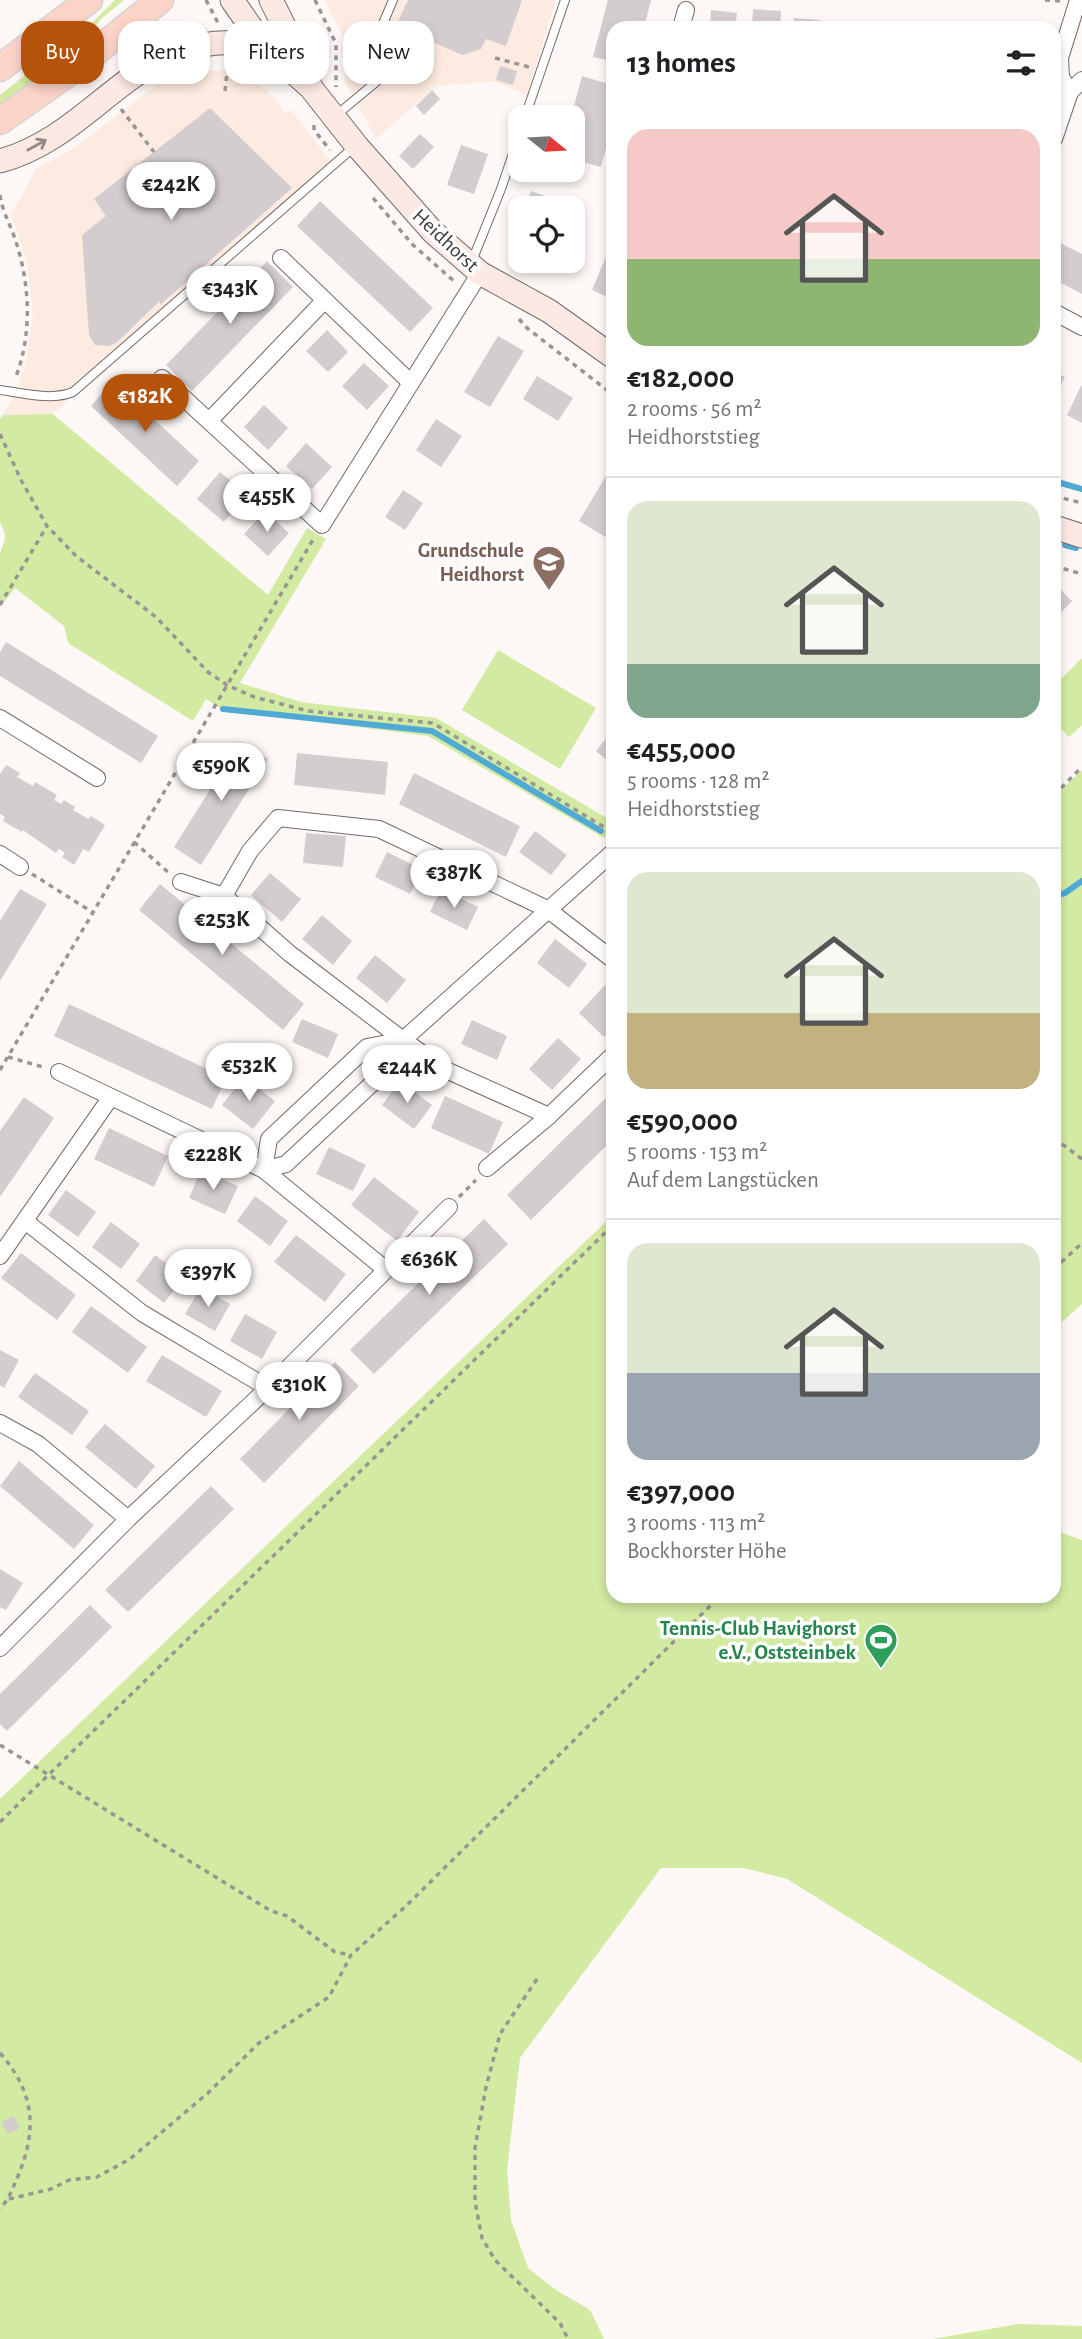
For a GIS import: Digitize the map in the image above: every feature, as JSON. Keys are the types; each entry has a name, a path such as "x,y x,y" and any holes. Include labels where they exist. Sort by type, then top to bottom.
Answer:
{"main road":[{"path":"0,68 89,0"},
{"path":"0,121 77,66 160,0"}],"street":[{"name":"Heidhorst","path":"232,0 247,21"},
{"name":"Heidhorst","path":"271,0 297,52 311,88"},
{"path":"1061,55 1078,0"},
{"path":"683,21 686,10"},
{"path":"0,161 34,148 72,124 143,68 181,51 224,44"},
{"path":"1061,116 1068,93 1082,80"},
{"name":"Heidhorst","path":"307,84 433,232 475,269 549,311 606,352"},
{"path":"281,258 411,383"},
{"path":"162,378 322,525 411,383 475,269"},
{"path":"209,421 324,301"},
{"path":"1061,316 1082,327"},
{"path":"1061,530 1082,536"},
{"path":"0,718 97,778"},
{"path":"225,896 250,851 278,818 379,829 547,909 606,954"},
{"path":"0,854 20,867"},
{"path":"264,1170 286,1164 391,1066 403,1040 606,858"},
{"path":"181,882 225,896 289,953 446,1070 549,1116"},
{"path":"264,1170 270,1139 367,1047 403,1040"},
{"path":"487,1168 549,1116 606,1062"},
{"path":"59,1072 264,1170 385,1269"},
{"path":"0,1256 111,1097"},
{"path":"2,1643 128,1519 268,1388 449,1207"},
{"path":"25,1221 142,1313 268,1388"},
{"path":"0,1423 38,1444 128,1519"}],"lane":[{"path":"334,117 387,73 382,26 393,0"},
{"path":"529,105 565,0"},
{"path":"0,390 64,396 73,392 356,145"},
{"path":"475,269 508,168"}],"path":[{"path":"315,0 336,44 334,117"},
{"path":"495,58 541,70"},
{"path":"225,91 226,84"},
{"path":"109,93 154,152"},
{"path":"0,195 25,275 27,302 26,334 11,391"},
{"path":"515,314 527,328 606,389"},
{"path":"0,434 21,480 47,526 76,556 156,617 208,672 227,685 254,697 308,711 433,723 606,828"},
{"path":"1061,498 1082,503"},
{"path":"0,1070 322,525"},
{"path":"0,605 47,526"},
{"path":"1061,568 1082,574"},
{"path":"1061,788 1082,767"},
{"path":"134,842 181,882"},
{"path":"20,867 92,912"},
{"path":"8,1057 59,1072"},
{"path":"1061,1143 1082,1159"},
{"path":"449,1207 487,1168"},
{"path":"0,1822 606,1232"},
{"path":"1061,1263 1082,1244"},
{"path":"9,2199 51,2189 69,2180 97,2177 130,2159 208,2093 259,2043 329,1997 351,1955 405,1906 713,1603"},
{"path":"0,1745 271,1911 287,1916 335,1952 351,1955"},
{"path":"537,1979 500,2034 486,2087 475,2148 475,2202 482,2238 495,2260 560,2323 568,2339"},
{"path":"0,2053 23,2085 30,2117 28,2146 9,2199 0,2209"}],"shaded area":[{"path":"325,0 556,0 527,95 493,81 436,86 376,139 347,84 434,84 434,21 343,21 343,37"},
{"path":"224,70 224,84 257,84 267,90 285,112 291,110 332,163 53,414 3,415 16,392 25,366 33,313 27,263 11,215 36,169 73,149 158,84 210,84 210,71"}],"green space":[{"path":"115,0 124,0 100,21 94,21"},
{"path":"21,79 21,84 33,84 0,109 0,95"},
{"path":"53,414 268,595 307,528 326,539 240,683 301,702 436,718 606,817 606,836 604,838 428,736 223,710 206,699 193,721 68,643 64,626 15,588 4,602 0,601 0,554 5,538 0,522 0,419 3,415"},
{"path":"498,650 596,708 560,769 462,710"},
{"path":"1082,658 1082,725 1069,737 1061,728 1061,679"},
{"path":"1082,770 1082,1304 1061,1323 1061,790"},
{"path":"606,1222 606,1603 1061,1603 1061,1532 1082,1540 1082,2063 787,1879 744,1868 661,1868 520,2058 507,2170 511,2220 528,2268 556,2290 590,2310 604,2339 0,2339 0,1799"},
{"path":"1018,2324 1082,2326 1082,2339 933,2339"}],"building":[{"path":"408,0 522,0 506,46 486,39 481,49 462,55 434,43 434,21 398,21"},
{"path":"608,0 651,0 646,21 606,21 606,60 593,57"},
{"path":"753,9 781,11 780,21 752,21"},
{"path":"711,10 737,13 736,21 710,21"},
{"path":"794,18 820,20 820,21 794,21"},
{"path":"500,66 517,71 513,85 496,80"},
{"path":"582,76 606,83 606,148 601,167 585,163 585,105 574,105"},
{"path":"432,90 440,99 424,115 416,106"},
{"path":"210,108 292,188 160,305 160,301 117,342 110,346 95,345 89,335 82,235 106,216 94,199"},
{"path":"420,134 434,147 413,169 399,156"},
{"path":"461,145 488,154 474,194 447,185"},
{"path":"531,191 546,196 529,196"},
{"path":"320,201 433,308 410,332 297,226"},
{"path":"1061,244 1082,254 1082,294 1061,283"},
{"path":"606,256 606,296 592,290"},
{"path":"267,261 293,287 192,391 166,365"},
{"path":"327,330 348,352 328,372 306,351"},
{"path":"498,336 524,351 490,407 464,392"},
{"path":"364,363 389,386 367,410 342,386"},
{"path":"537,376 573,398 558,421 523,399"},
{"path":"113,381 199,461 177,486 91,406"},
{"path":"1082,384 1082,423 1067,415"},
{"path":"264,405 288,428 268,450 244,427"},
{"path":"436,419 462,436 441,467 416,450"},
{"path":"306,443 332,467 312,489 286,466"},
{"path":"220,472 247,495 224,522 197,499"},
{"path":"606,476 606,537 579,521"},
{"path":"403,490 423,503 405,530 385,517"},
{"path":"265,511 289,533 268,556 244,534"},
{"path":"1061,590 1072,601 1061,613"},
{"path":"6,642 158,736 141,763 0,676 0,652"},
{"path":"606,738 606,760 596,751"},
{"path":"240,742 268,759 201,865 174,847"},
{"path":"297,753 388,762 385,795 294,785"},
{"path":"6,765 20,773 17,777 33,786 35,782 57,795 54,800 61,804 64,800 75,807 73,810 88,819 91,816 105,825 89,852 83,849 74,865 62,857 65,853 59,849 56,853 23,830 22,832 3,821 5,817 0,814 0,774"},
{"path":"414,773 520,826 506,857 399,804"},
{"path":"535,831 567,855 551,875 519,852"},
{"path":"306,833 346,836 343,867 303,863"},
{"path":"387,852 423,870 410,894 375,877"},
{"path":"270,873 301,899 282,922 251,895"},
{"path":"160,884 304,1004 283,1030 139,910"},
{"path":"20,889 47,904 0,981 0,921"},
{"path":"441,889 478,907 467,930 430,912"},
{"path":"322,915 352,941 333,965 302,939"},
{"path":"555,939 587,964 569,988 537,963"},
{"path":"375,955 406,980 387,1003 356,978"},
{"path":"606,984 604,1037 579,1013"},
{"path":"69,1004 226,1078 212,1109 54,1036"},
{"path":"302,1019 338,1034 328,1058 292,1042"},
{"path":"472,1020 507,1036 497,1060 461,1044"},
{"path":"558,1038 581,1059 552,1090 529,1069"},
{"path":"244,1077 275,1101 253,1129 222,1105"},
{"path":"400,1081 432,1105 414,1129 382,1105"},
{"path":"445,1096 503,1122 489,1154 431,1128"},
{"path":"24,1097 54,1118 0,1197 0,1131"},
{"path":"606,1098 606,1146 531,1220 507,1195"},
{"path":"109,1128 168,1156 154,1187 94,1159"},
{"path":"329,1147 366,1165 353,1191 316,1174"},
{"path":"201,1170 238,1186 225,1214 189,1198"},
{"path":"374,1177 419,1212 397,1241 351,1205"},
{"path":"66,1190 96,1212 78,1237 48,1215"},
{"path":"255,1196 288,1221 270,1246 237,1221"},
{"path":"484,1219 508,1244 374,1374 350,1350"},
{"path":"111,1222 140,1244 121,1269 92,1247"},
{"path":"296,1235 346,1274 325,1302 274,1262"},
{"path":"21,1253 76,1295 57,1320 1,1278"},
{"path":"155,1255 184,1277 164,1303 136,1281"},
{"path":"201,1287 230,1304 215,1331 185,1314"},
{"path":"91,1306 147,1347 128,1373 72,1332"},
{"path":"245,1314 277,1332 262,1359 230,1341"},
{"path":"0,1350 19,1360 4,1388 0,1385"},
{"path":"162,1355 222,1391 206,1417 146,1381"},
{"path":"335,1362 359,1386 264,1483 240,1459"},
{"path":"35,1373 89,1411 72,1435 18,1397"},
{"path":"105,1424 155,1466 136,1489 85,1447"},
{"path":"19,1461 94,1525 74,1549 0,1486"},
{"path":"211,1486 234,1509 128,1612 105,1590"},
{"path":"0,1569 23,1583 6,1610 0,1607"},
{"path":"90,1605 112,1627 7,1731 0,1724 0,1694"},
{"path":"14,2116 20,2128 8,2134 1,2122"}],"waterway":[{"path":"1061,483 1082,489"},
{"path":"1065,545 1076,548"},
{"path":"223,709 432,731 601,831"},
{"path":"1061,894 1082,881"}],"place":[{"name":"Grundschule Heidhorst","path":"549,592"},
{"name":"Tennis-Club Havighorst e.V., Oststeinbek","path":"881,1670"}]}
